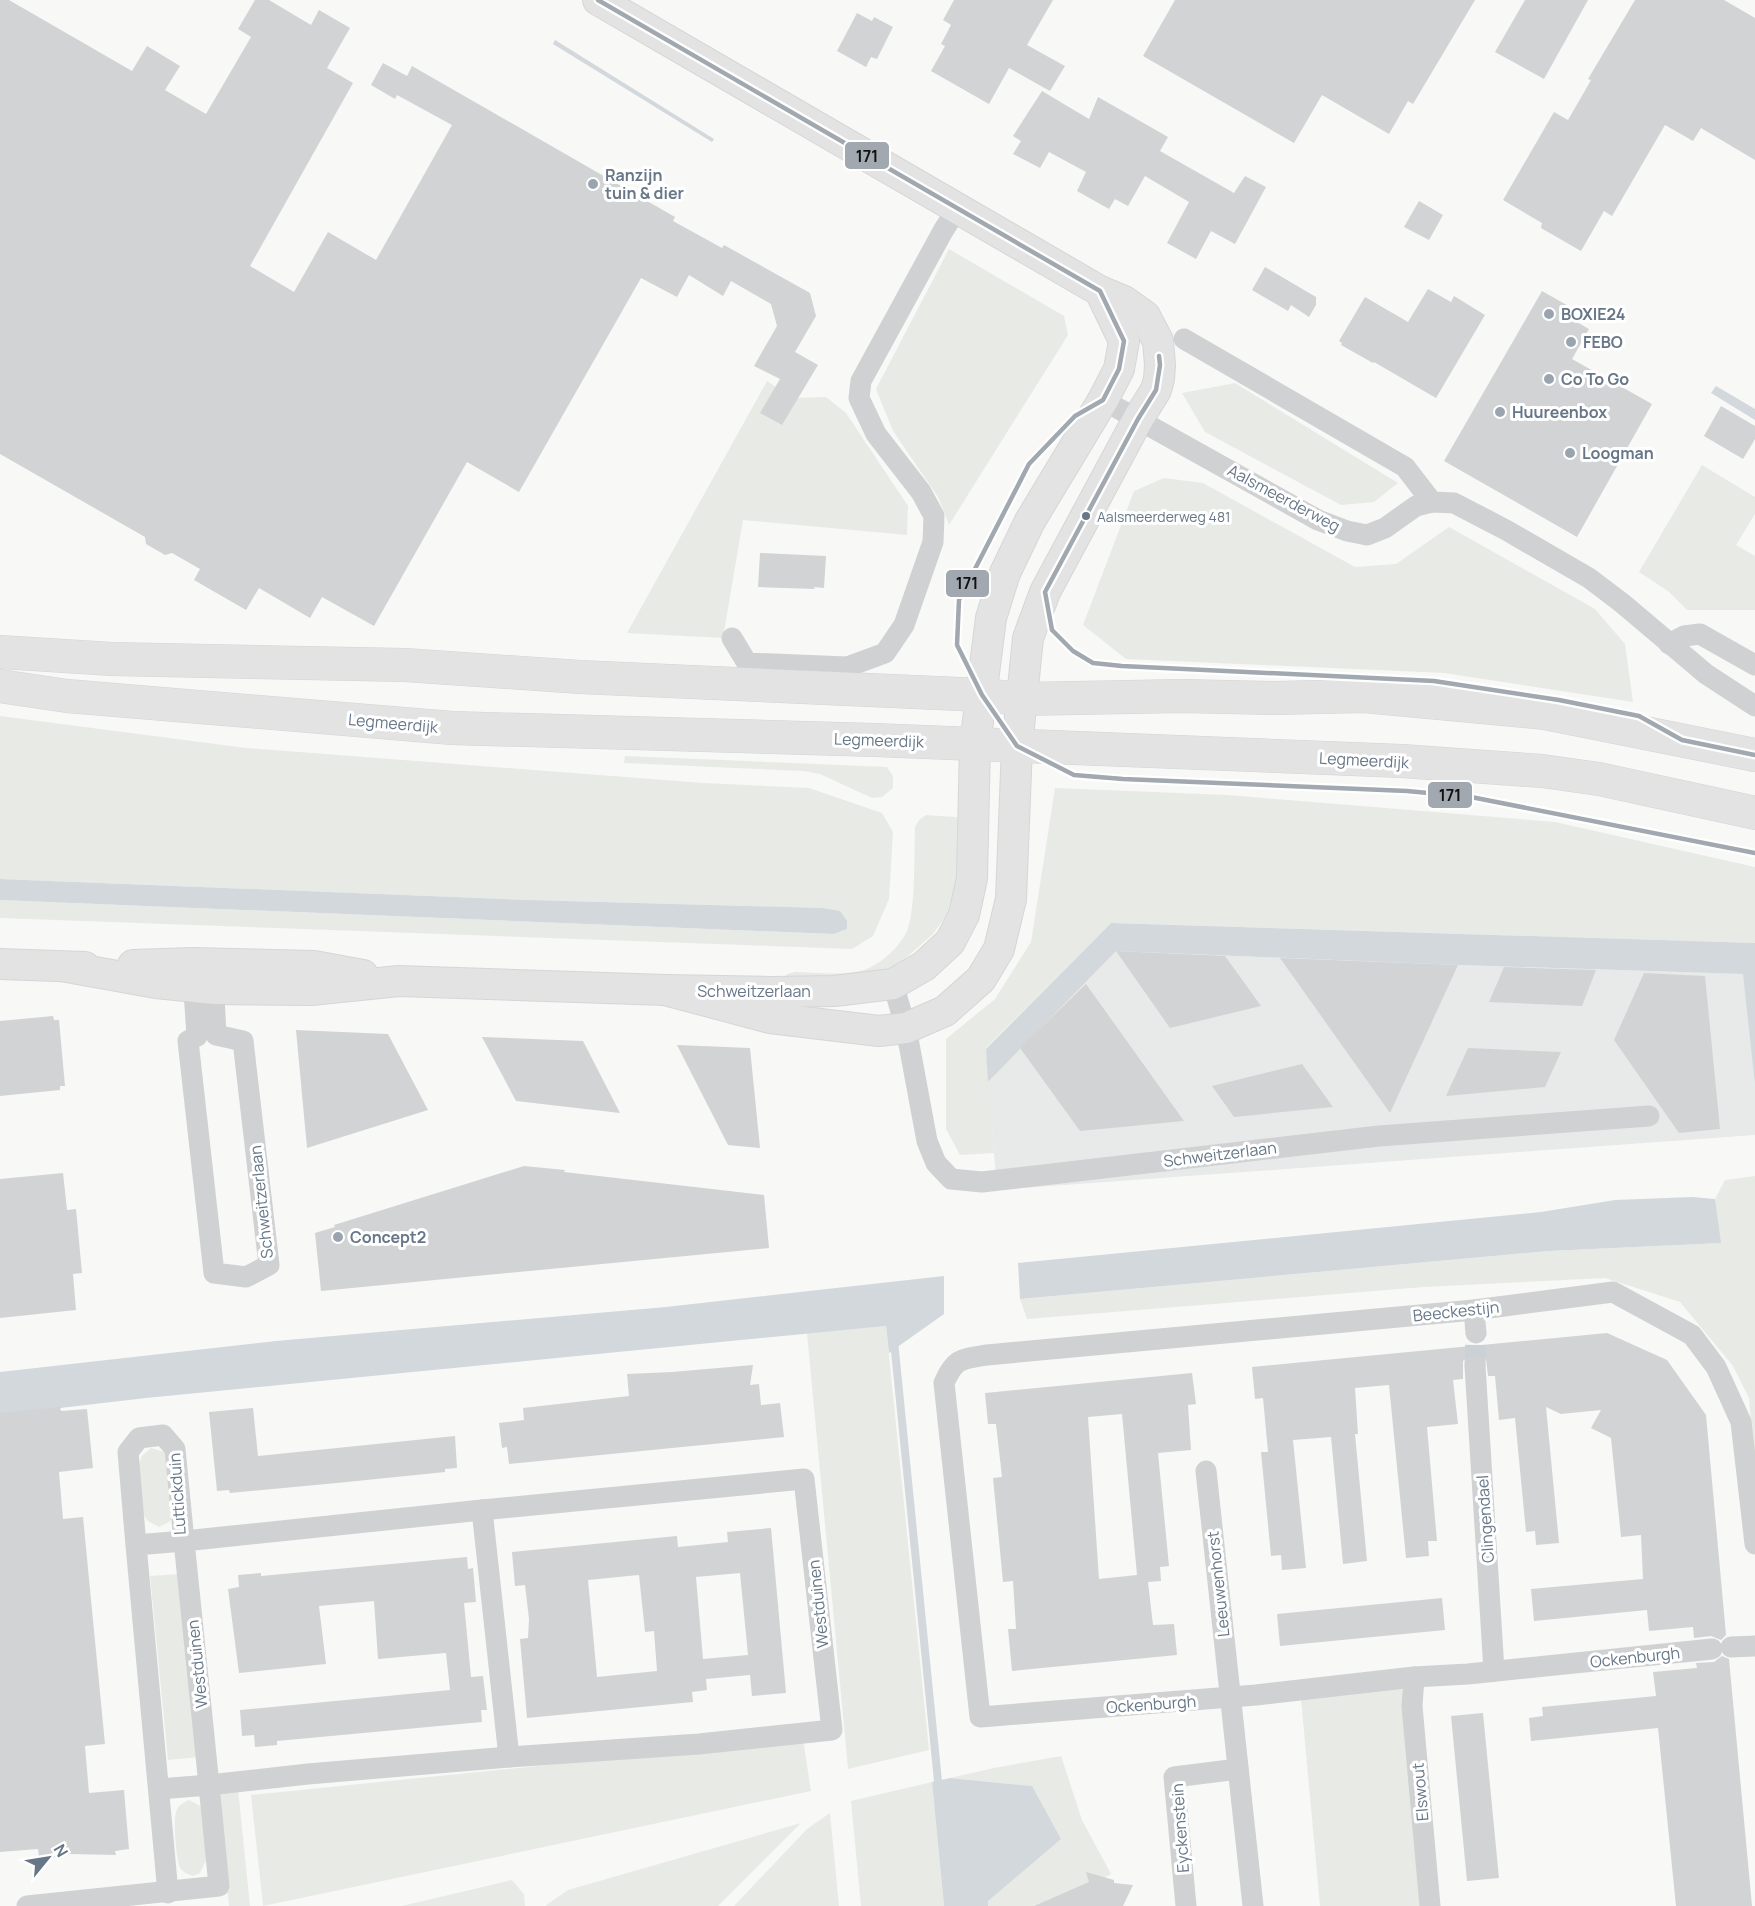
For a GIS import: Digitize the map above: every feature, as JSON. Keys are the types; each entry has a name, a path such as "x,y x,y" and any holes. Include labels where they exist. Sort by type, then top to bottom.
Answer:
{"main road":[{"path":"0,652 112,658 405,665 580,677 982,695 1022,699 1364,696 1545,713 1755,755"},
{"name":"Legmeerdijk","path":"0,686 67,696 452,728 975,744 1402,761 1542,771 1599,779 1755,813"}],"street":[{"path":"598,0 1100,291 1124,301 1144,316 1158,341 1160,365 1156,390 1138,419 1045,592 1029,639 1022,699"},
{"path":"732,638 747,663 847,666 885,653 904,626 933,542 934,516 921,492 876,434 859,398 861,381 957,209"},
{"path":"982,695 991,618 1005,573 1030,521 1103,400 1119,369 1124,341 1100,291"},
{"path":"1184,339 1405,467 1432,502 1454,503 1589,578 1706,674 1755,706"},
{"name":"Aalsmeerderweg","path":"1103,400 1318,520 1347,531 1367,535 1385,528 1416,506 1432,502"},
{"path":"1669,644 1684,636 1700,634 1755,665"},
{"name":"Schweitzerlaan","path":"0,964 67,967 156,983 203,975 311,990 399,981 665,990 834,991 893,984 924,966 950,942 964,915 972,878 975,744 982,695"},
{"name":"Schweitzerlaan","path":"665,990 770,1018 879,1031 906,1028 945,1011 981,980 999,949 1011,899 1017,746 1022,699"},
{"name":"Schweitzerlaan","path":"203,975 216,1035 243,1041 269,1265 246,1277 214,1273 188,1041 197,1036 203,975"},
{"path":"893,984 906,1028"},
{"name":"Schweitzerlaan","path":"906,1028 927,1141 936,1163 951,1179 982,1182 1379,1136 1649,1116"},
{"name":"Beeckestijn","path":"987,1354 1474,1310 1613,1292 1692,1335 1716,1367 1740,1422 1755,1544"},
{"path":"1474,1310 1476,1333"},
{"name":"Ockenburgh","path":"987,1354 964,1358 951,1366 944,1383 980,1717 1229,1698 1414,1677 1755,1646"},
{"name":"Clingendael","path":"1475,1366 1494,1671"},
{"name":"Luttickduin","path":"136,1545 184,1541 175,1449 163,1435 139,1438 128,1452 136,1545 168,1893"},
{"name":"Leeuwenhorst","path":"1206,1471 1229,1698"},
{"name":"Westduinen","path":"804,1479 832,1730 699,1744 308,1774 209,1785 184,1541 804,1479"},
{"path":"482,1510 509,1757"},
{"name":"Elswout","path":"1414,1677 1412,1706 1430,1906"},
{"path":"1229,1698 1252,1906"},
{"name":"Eyckenstein","path":"1186,1906 1174,1777 1238,1769"},
{"path":"27,1906 168,1893 213,1893 209,1785 159,1789"}],"shaded area":[{"path":"555,40 714,139 712,142 553,44"},
{"path":"949,249 1064,316 1068,335 949,525 938,497 893,431 876,389"},
{"path":"767,381 793,398 826,397 846,413 908,506 907,535 743,520 723,638 627,633"},
{"path":"1235,383 1398,483 1374,502 1341,505 1205,432 1182,393"},
{"path":"1716,386 1755,409 1755,420 1711,393"},
{"path":"1702,465 1755,497 1755,514 1736,545 1755,556 1755,610 1687,610 1668,591 1639,572"},
{"path":"1164,478 1203,483 1355,567 1396,564 1449,527 1595,609 1625,644 1633,702 1444,673 1126,659 1083,625 1134,491"},
{"path":"0,716 246,748 704,783 809,788 882,813 893,832 889,899 873,936 852,949 0,918 0,900 834,934 847,929 847,921 822,908 529,900 0,879"},
{"path":"625,756 887,767 893,776 893,788 882,797 872,798 820,774 803,771 624,763"},
{"path":"1055,788 1228,795 1555,822 1755,867 1755,943 1111,923 986,1048 994,1153 960,1155 946,1129 946,1039 995,999 1031,942"},
{"path":"926,815 956,817 961,821 967,836 950,910 933,934 899,964 875,976 784,980 787,974 795,972 861,971 880,962 895,949 906,933 911,912 915,827"},
{"path":"0,879 529,900 822,908 840,911 847,921 847,929 834,934 0,900"},
{"path":"1111,923 1755,943 1755,1085 1743,974 1116,951 988,1082 986,1049"},
{"path":"1116,951 1744,974 1755,1085 1755,1135 997,1190 988,1082 1083,979"},
{"path":"1755,1176 1755,1467 1749,1398 1733,1366 1680,1302 1605,1278 1424,1287 1027,1319 1020,1299 1549,1251 1720,1243 1715,1199 1725,1180"},
{"path":"1692,1197 1715,1199 1721,1243 1549,1251 1020,1299 1018,1263 1541,1212 1615,1200"},
{"path":"944,1276 944,1314 889,1353 886,1326 146,1398 0,1415 0,1372 276,1341 666,1307"},
{"path":"886,1326 929,1750 848,1769 807,1333"},
{"path":"151,1448 164,1452 169,1458 174,1515 169,1522 159,1527 148,1521 143,1514 139,1464 142,1456"},
{"path":"181,1574 199,1757 168,1760 150,1576"},
{"path":"1402,1688 1422,1906 1320,1906 1301,1699"},
{"path":"803,1739 811,1791 263,1906 251,1795"},
{"path":"1061,1756 1082,1820 1111,1874 1058,1906 988,1906 1032,1786 950,1778"},
{"path":"950,1778 1032,1786 1061,1839 988,1901 988,1906 944,1906 932,1782"},
{"path":"932,1782 944,1906 861,1906 851,1801"},
{"path":"238,1789 250,1906 229,1906 217,1791"},
{"path":"189,1800 202,1807 207,1858 200,1873 193,1876 183,1871 179,1865 175,1832 177,1810 181,1804"},
{"path":"830,1813 839,1906 734,1906 807,1829"},
{"path":"801,1823 718,1906 545,1906 568,1890"},
{"path":"512,1880 524,1894 525,1906 402,1906"}],"building":[{"path":"0,0 9,0 132,71 147,46 180,66 165,90 206,114 251,37 238,29 255,0 269,0 311,25 319,10 350,28 327,68 353,83 250,266 294,292 328,232 376,260 452,125 397,95 395,99 371,85 383,63 407,76 412,66 675,217 673,221 722,248 724,245 810,293 816,316 795,352 818,365 782,425 760,413 780,379 754,366 777,326 771,304 731,281 723,296 689,275 677,297 641,278 519,492 467,462 374,626 322,597 310,618 259,588 246,610 194,580 200,569 172,553 165,555 146,544 145,537 0,454"},
{"path":"954,0 1053,0 1027,45 1065,66 1050,91 1009,68 989,104 931,71 945,46 941,44 951,25 943,20"},
{"path":"1175,0 1475,0 1413,104 1408,101 1389,134 1322,95 1294,143 1143,56"},
{"path":"1525,0 1588,0 1544,79 1495,52"},
{"path":"1635,0 1724,0 1755,18 1755,160 1701,128 1693,141 1665,125 1612,216 1604,211 1581,251 1541,228 1542,223 1503,200 1554,112 1568,120 1591,80 1588,79"},
{"path":"857,13 872,21 874,17 893,27 877,59 871,57 866,67 837,51"},
{"path":"1042,91 1089,119 1098,97 1168,137 1160,151 1234,193 1245,176 1266,187 1235,244 1211,231 1196,259 1167,243 1189,202 1145,176 1128,206 1115,199 1109,209 1077,191 1086,172 1049,152 1040,168 1013,154 1021,141 1013,136"},
{"path":"1419,201 1443,215 1429,240 1404,227"},
{"path":"1265,267 1316,297 1316,305 1309,317 1291,305 1288,311 1252,290"},
{"path":"1428,289 1451,302 1454,296 1485,315 1436,398 1341,345 1339,341 1365,297 1408,322"},
{"path":"1542,291 1572,308 1568,317 1589,329 1572,359 1652,404 1577,537 1444,461"},
{"path":"1721,406 1755,426 1755,439 1743,459 1704,436"},
{"path":"760,553 826,556 824,588 758,587"},
{"path":"1116,951 1225,956 1261,1006 1170,1028"},
{"path":"1280,958 1458,965 1390,1113"},
{"path":"1504,967 1596,970 1582,1006 1489,1002"},
{"path":"1644,973 1705,976 1720,1129 1679,1133 1614,1040"},
{"path":"1086,984 1184,1121 1080,1131 1020,1048"},
{"path":"53,1016 54,1020 59,1020 65,1086 60,1086 60,1090 0,1096 0,1021"},
{"path":"296,1030 388,1034 428,1110 307,1148"},
{"path":"482,1037 583,1041 620,1113 516,1101"},
{"path":"677,1045 750,1048 760,1148 728,1145"},
{"path":"1468,1048 1561,1052 1545,1087 1446,1096"},
{"path":"1302,1064 1333,1107 1234,1117 1212,1086"},
{"path":"524,1166 764,1195 769,1248 321,1291 315,1233 335,1227 334,1225"},
{"path":"63,1173 67,1210 76,1209 82,1273 73,1274 76,1310 0,1318 0,1179"},
{"path":"1607,1333 1667,1360 1706,1415 1726,1635 1721,1640 1711,1636 1694,1638 1693,1627 1649,1631 1647,1610 1534,1621 1531,1589 1643,1579 1641,1535 1621,1537 1611,1438 1591,1428 1601,1410 1561,1414 1546,1407 1559,1543 1536,1545 1535,1531 1526,1532 1515,1418 1499,1420 1495,1376 1488,1376 1486,1359 1475,1353 1463,1361 1463,1379 1453,1380 1458,1424 1427,1427 1437,1541 1428,1541 1429,1556 1406,1558 1389,1385 1355,1388 1358,1434 1355,1434 1367,1561 1343,1564 1331,1437 1293,1440 1306,1568 1282,1570 1281,1555 1271,1556 1261,1452 1268,1452 1263,1398 1255,1399 1252,1367"},
{"path":"753,1365 750,1385 759,1384 761,1405 780,1403 784,1437 509,1464 507,1447 502,1448 499,1423 524,1420 523,1408 629,1396 627,1374"},
{"path":"1192,1373 1196,1404 1188,1405 1191,1450 1158,1453 1169,1566 1160,1567 1161,1581 1148,1582 1153,1625 1174,1624 1177,1655 1012,1671 1008,1629 1016,1629 1013,1581 1003,1582 993,1478 1002,1477 996,1424 988,1424 985,1393","holes":["1122,1414 1137,1575 1099,1579 1088,1417"]},
{"path":"60,1407 61,1411 87,1409 93,1468 59,1472 63,1519 83,1517 105,1744 85,1746 89,1793 124,1790 129,1849 115,1851 116,1855 70,1854 39,1858 38,1849 0,1852 0,1413"},
{"path":"253,1408 258,1456 455,1436 457,1468 445,1469 445,1472 337,1483 230,1493 229,1490 217,1491 209,1412"},
{"path":"771,1528 786,1693 752,1696 750,1675 706,1679 707,1690 692,1692 693,1702 527,1718 520,1639 528,1638 529,1619 525,1585 515,1586 512,1552 677,1536 678,1547 728,1542 727,1532","holes":["740,1573 748,1655 703,1659 696,1577","639,1575 645,1632 654,1631 657,1671 597,1677 588,1580"]},
{"path":"467,1557 468,1569 473,1568 476,1602 464,1603 471,1677 483,1676 487,1710 481,1710 482,1722 277,1741 277,1745 255,1747 254,1735 242,1736 240,1710 450,1690 446,1653 378,1659 374,1601 319,1606 326,1664 239,1673 228,1589 239,1587 238,1575 261,1573 261,1576"},
{"path":"1442,1598 1445,1630 1280,1646 1277,1614"},
{"path":"1722,1656 1729,1659 1752,1906 1676,1906 1658,1728 1531,1741 1529,1718 1543,1716 1542,1707 1656,1696 1653,1672 1697,1668 1696,1663 1714,1662"},
{"path":"1483,1713 1499,1878 1467,1881 1451,1716"},
{"path":"1086,1872 1114,1880 1114,1883 1133,1885 1123,1906 1034,1906 1089,1882"}],"waterway":[{"path":"894,1341 939,1791"}],"tunnel":[{"path":"1475,1366 1476,1333"}],"transit line":[{"name":"171","path":"598,0 1100,291 1124,341 1119,369 1103,400 1075,416 1029,464 959,600 957,645 982,695 1017,746 1074,775 1407,791 1471,797 1755,853"},
{"name":"171","path":"1159,356 1156,390 1138,419 1045,592 1052,630 1073,651 1093,663 1122,666 1434,681 1559,700 1639,716 1682,740 1755,755"}],"place":[{"name":"Ranzijn tuin & dier","path":"593,184"},
{"name":"BOXIE24","path":"1549,314"},
{"name":"FEBO","path":"1571,342"},
{"name":"Co To Go","path":"1549,379"},
{"name":"Huureenbox","path":"1500,412"},
{"name":"Loogman","path":"1570,453"},
{"name":"Aalsmeerderweg 481","path":"1086,516"},
{"name":"Concept2","path":"338,1237"}]}
